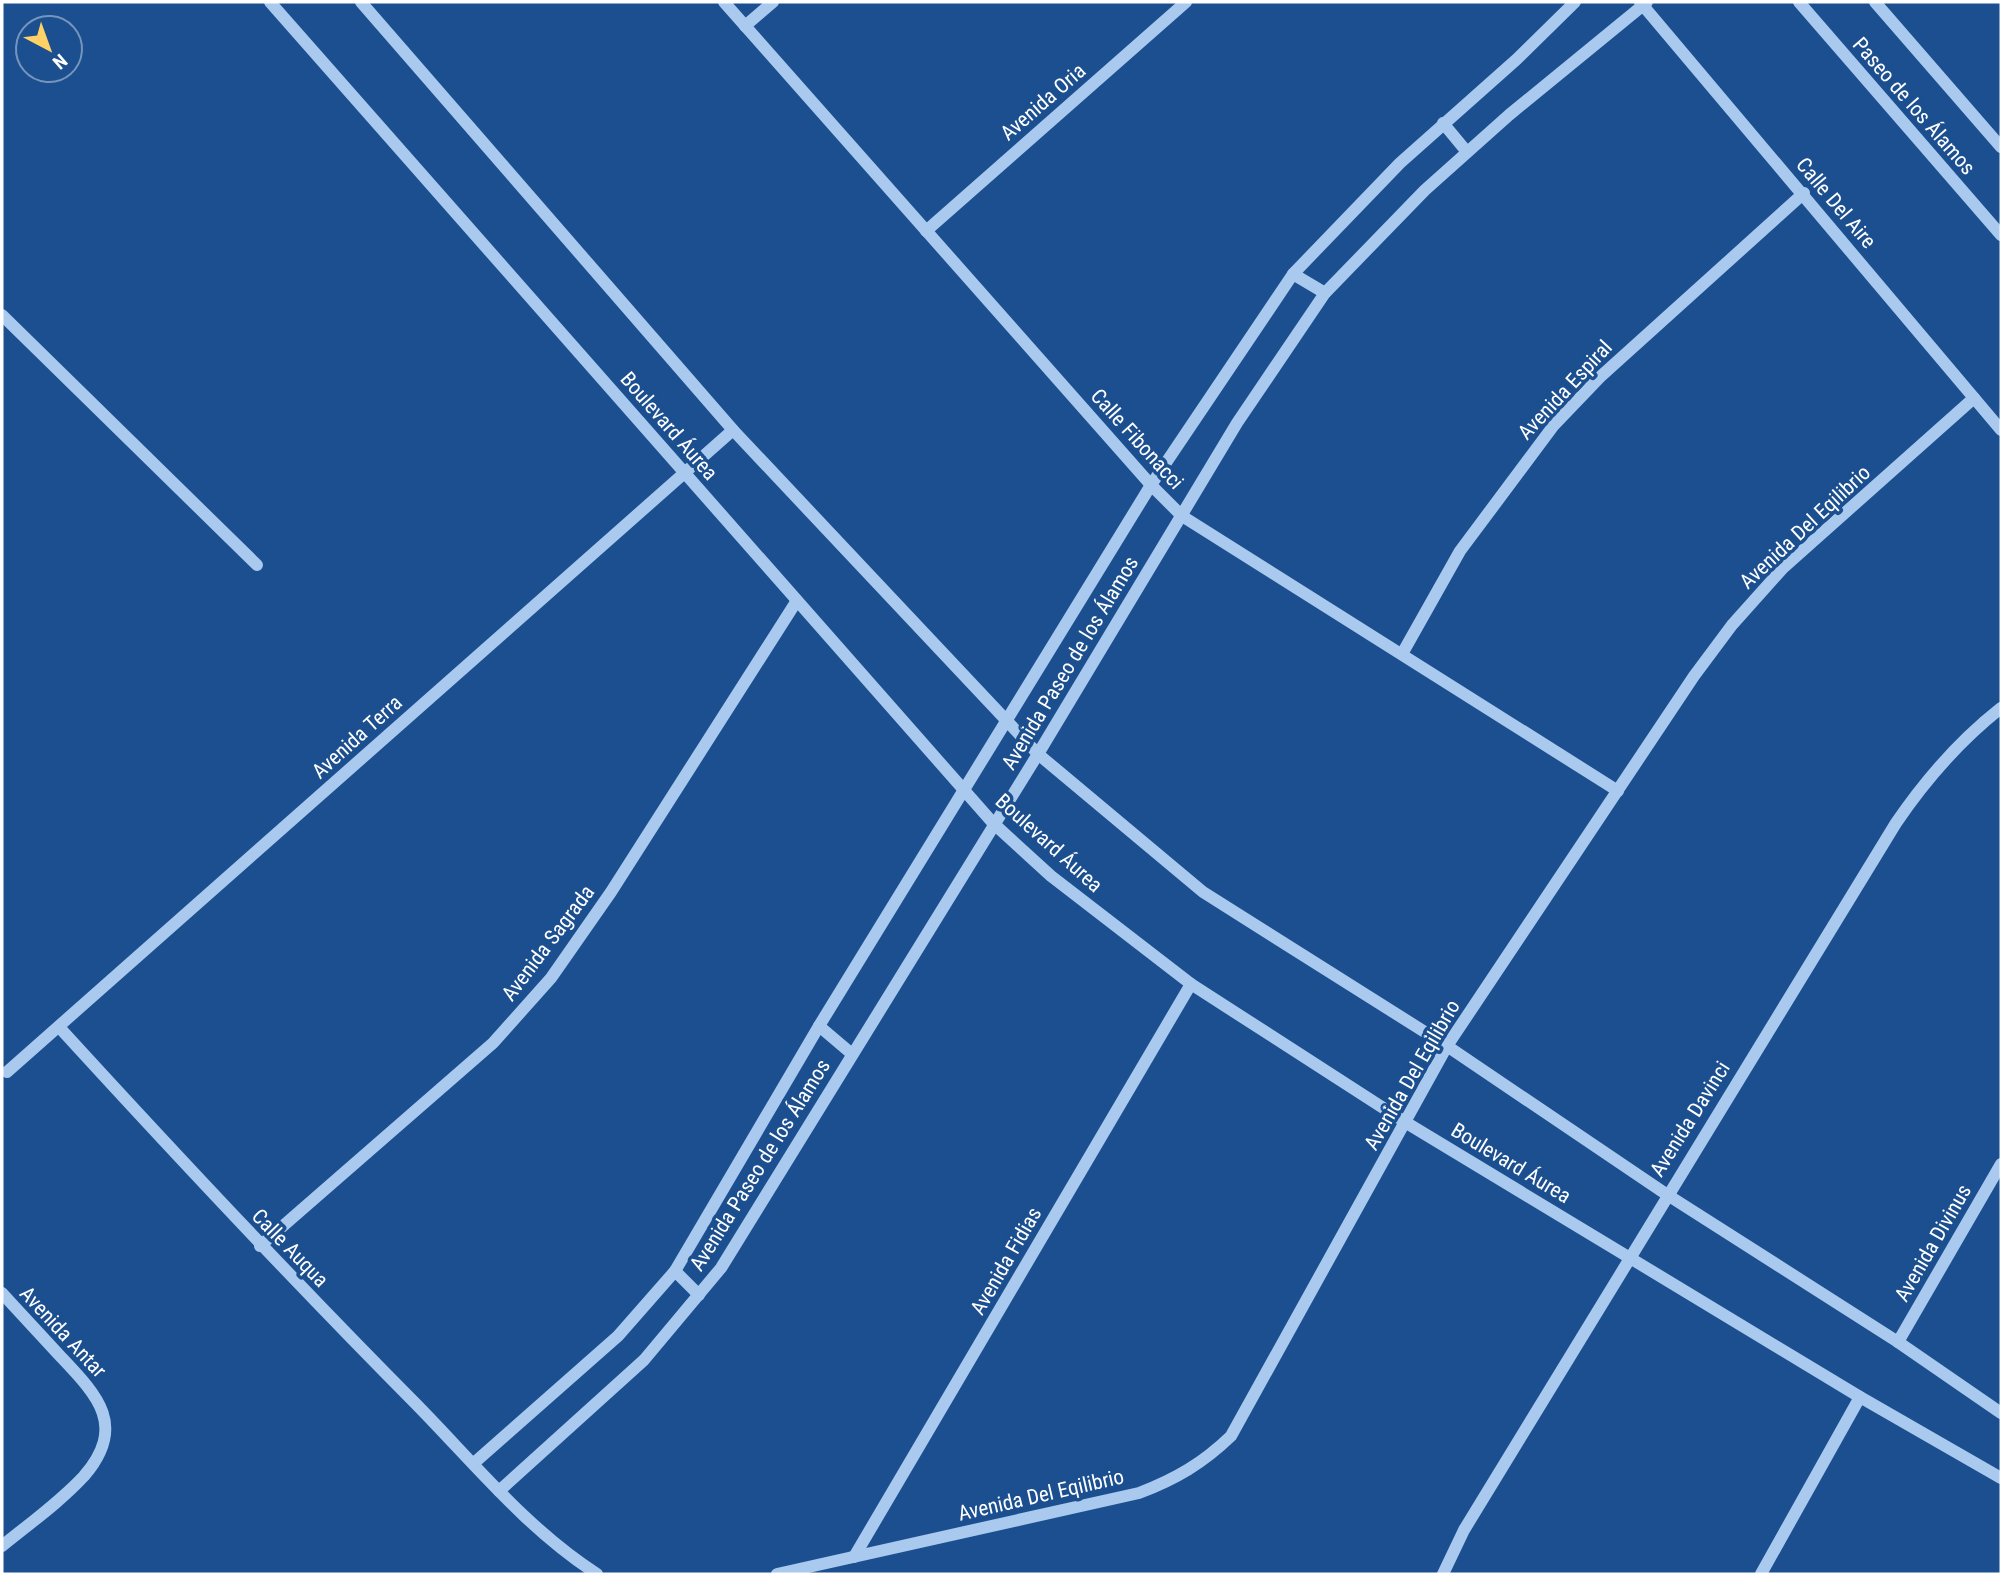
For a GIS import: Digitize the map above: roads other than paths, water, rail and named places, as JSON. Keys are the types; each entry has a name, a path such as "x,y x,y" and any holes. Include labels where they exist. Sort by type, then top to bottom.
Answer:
{"street":[{"name":"Boulevard Áurea","path":"270,2 993,823 1051,876 1191,984 1405,1122 1860,1397 2001,1478"},
{"path":"361,2 733,430 1038,754 1203,892 1447,1046 1666,1194 1898,1342 2001,1413"},
{"name":"Calle Fibonacci","path":"724,2 1151,485 1182,516 1618,791"},
{"path":"745,26 773,2"},
{"name":"Avenida Oria","path":"926,231 1186,2"},
{"name":"Avenida Paseo de los Álamos","path":"474,1463 618,1336 675,1271 819,1026 1151,485 1293,274 1340,222 1443,123 1517,59 1574,2"},
{"name":"Paseo de los Álamos","path":"1799,2 2001,235"},
{"name":"Paseo de los Álamos","path":"1875,2 2001,147"},
{"name":"Avenida Paseo de los Álamos","path":"499,1491 644,1360 699,1295 748,1228 1269,372 1325,293 1381,233 1467,152 1643,3"},
{"name":"Calle Del Aire","path":"1643,3 2001,430"},
{"path":"1443,123 1467,152"},
{"name":"Avenida Espiral","path":"1402,654 1460,551 1554,425 1600,377 1804,193"},
{"path":"1293,274 1325,293"},
{"path":"2,315 257,565"},
{"name":"Avenida Del Eqilibrio","path":"777,1574 1139,1493 1176,1479 1206,1460 1231,1436 1447,1046 1694,676 1783,568 1974,398"},
{"name":"Avenida Terra","path":"7,1072 733,430"},
{"name":"Avenida Sagrada","path":"260,1246 493,1043 551,978 611,892 796,602"},
{"name":"Avenida Davinci","path":"1443,1574 1464,1530 1631,1258 1666,1194 1922,784 1978,727 2001,708"},
{"name":"Avenida Fidias","path":"854,1557 1191,984"},
{"name":"Avenida Paseo de los Álamos","path":"819,1026 852,1054"},
{"name":"Calle Auqua","path":"59,1027 260,1246 499,1491"},
{"name":"Avenida Divinus","path":"1898,1342 2001,1164"},
{"name":"Avenida Paseo de los Álamos","path":"675,1271 699,1295"},
{"name":"Avenida Antar","path":"2,1293 89,1386 105,1416 106,1436 99,1456 83,1476 2,1546"},
{"path":"1761,1574 1860,1397"},
{"path":"499,1491 562,1552 597,1574"}]}
